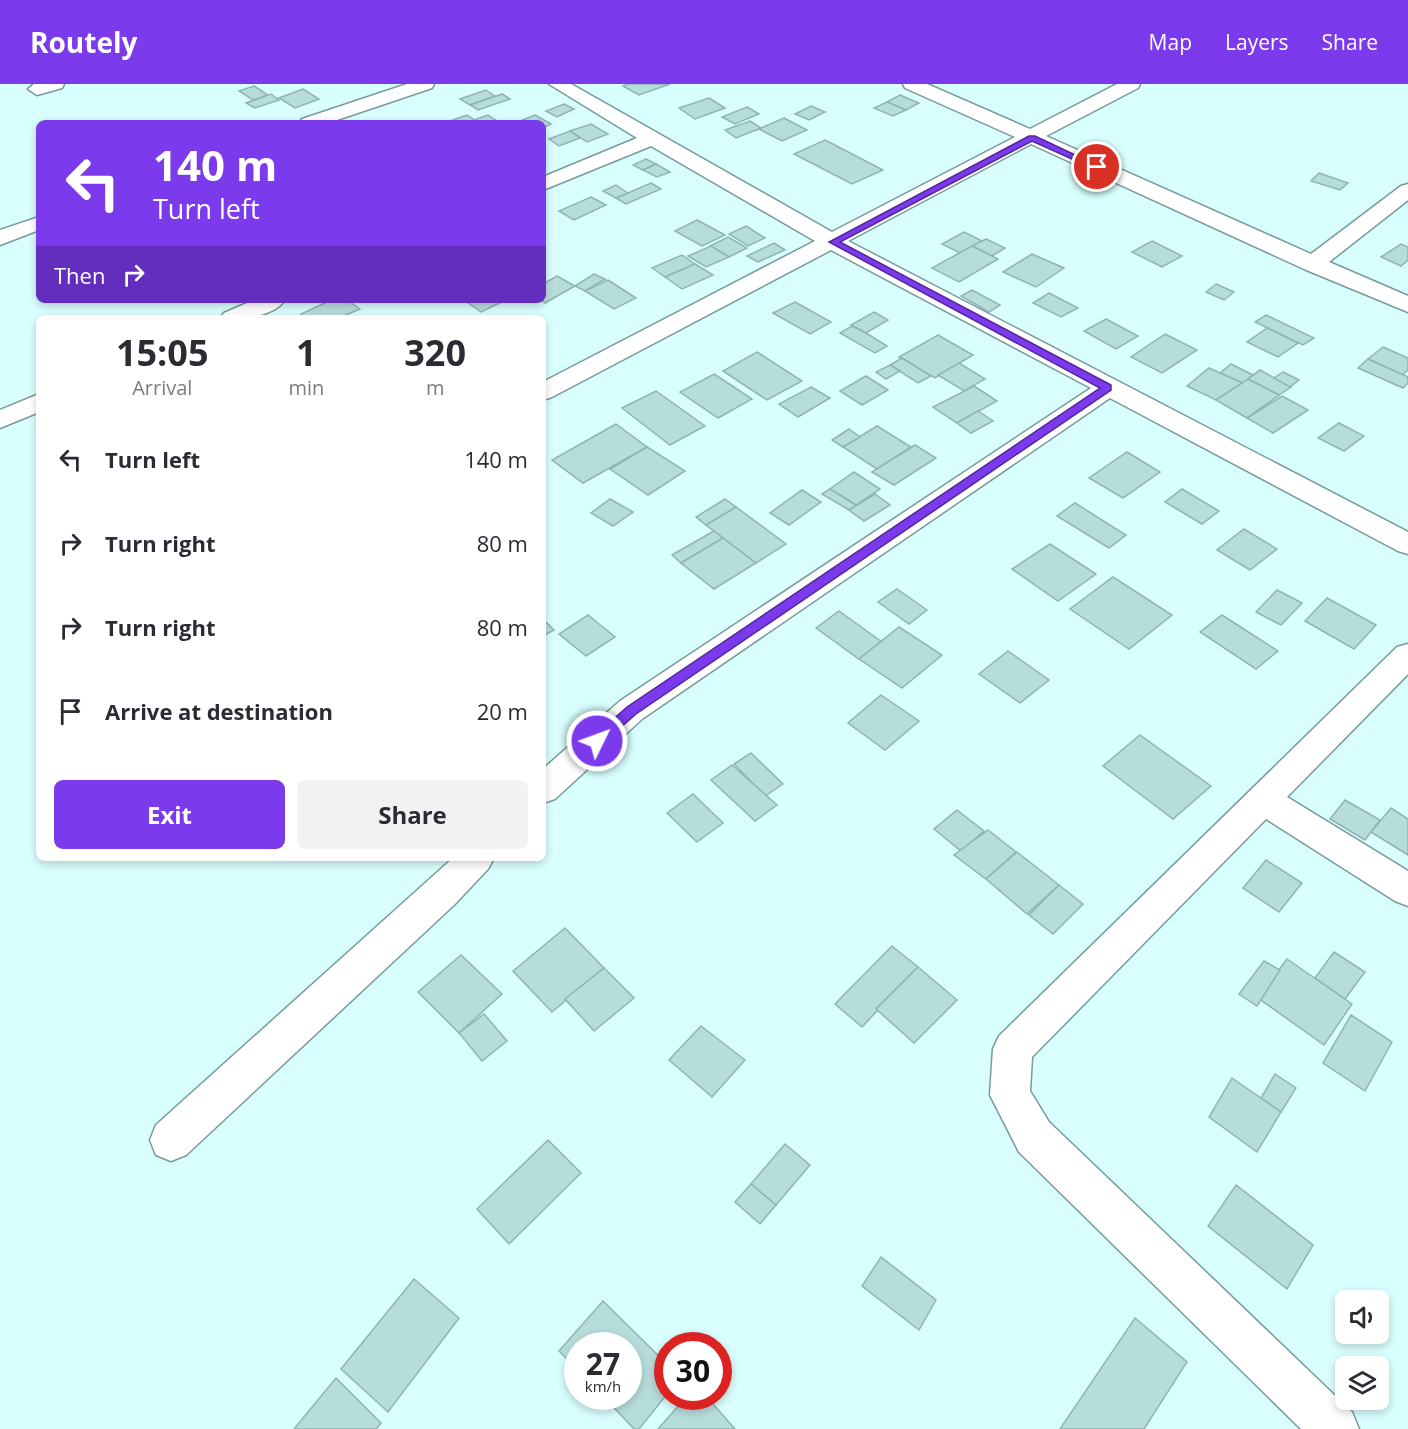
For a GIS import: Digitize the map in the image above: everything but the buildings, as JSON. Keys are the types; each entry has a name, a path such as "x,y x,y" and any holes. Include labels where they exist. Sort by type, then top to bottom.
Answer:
{"street":[{"path":"37,89 55,84"},
{"path":"318,120 425,84"},
{"path":"558,84 833,242 1107,388 1408,544"},
{"path":"912,84 1408,305"},
{"path":"546,390 1032,138 1131,84"},
{"path":"546,183 651,139"},
{"path":"1312,264 1408,190"},
{"path":"0,238 36,224"},
{"path":"239,315 266,303"},
{"path":"546,786 631,710 1107,388"},
{"path":"0,420 36,403"},
{"path":"1335,1429 1034,1137 1010,1095 1013,1049 1408,655"},
{"path":"1262,799 1408,890"},
{"path":"171,1140 442,893 473,861"}],"route":[{"path":"597,741 631,710 1107,388 833,242 1032,138 1097,167"}]}
